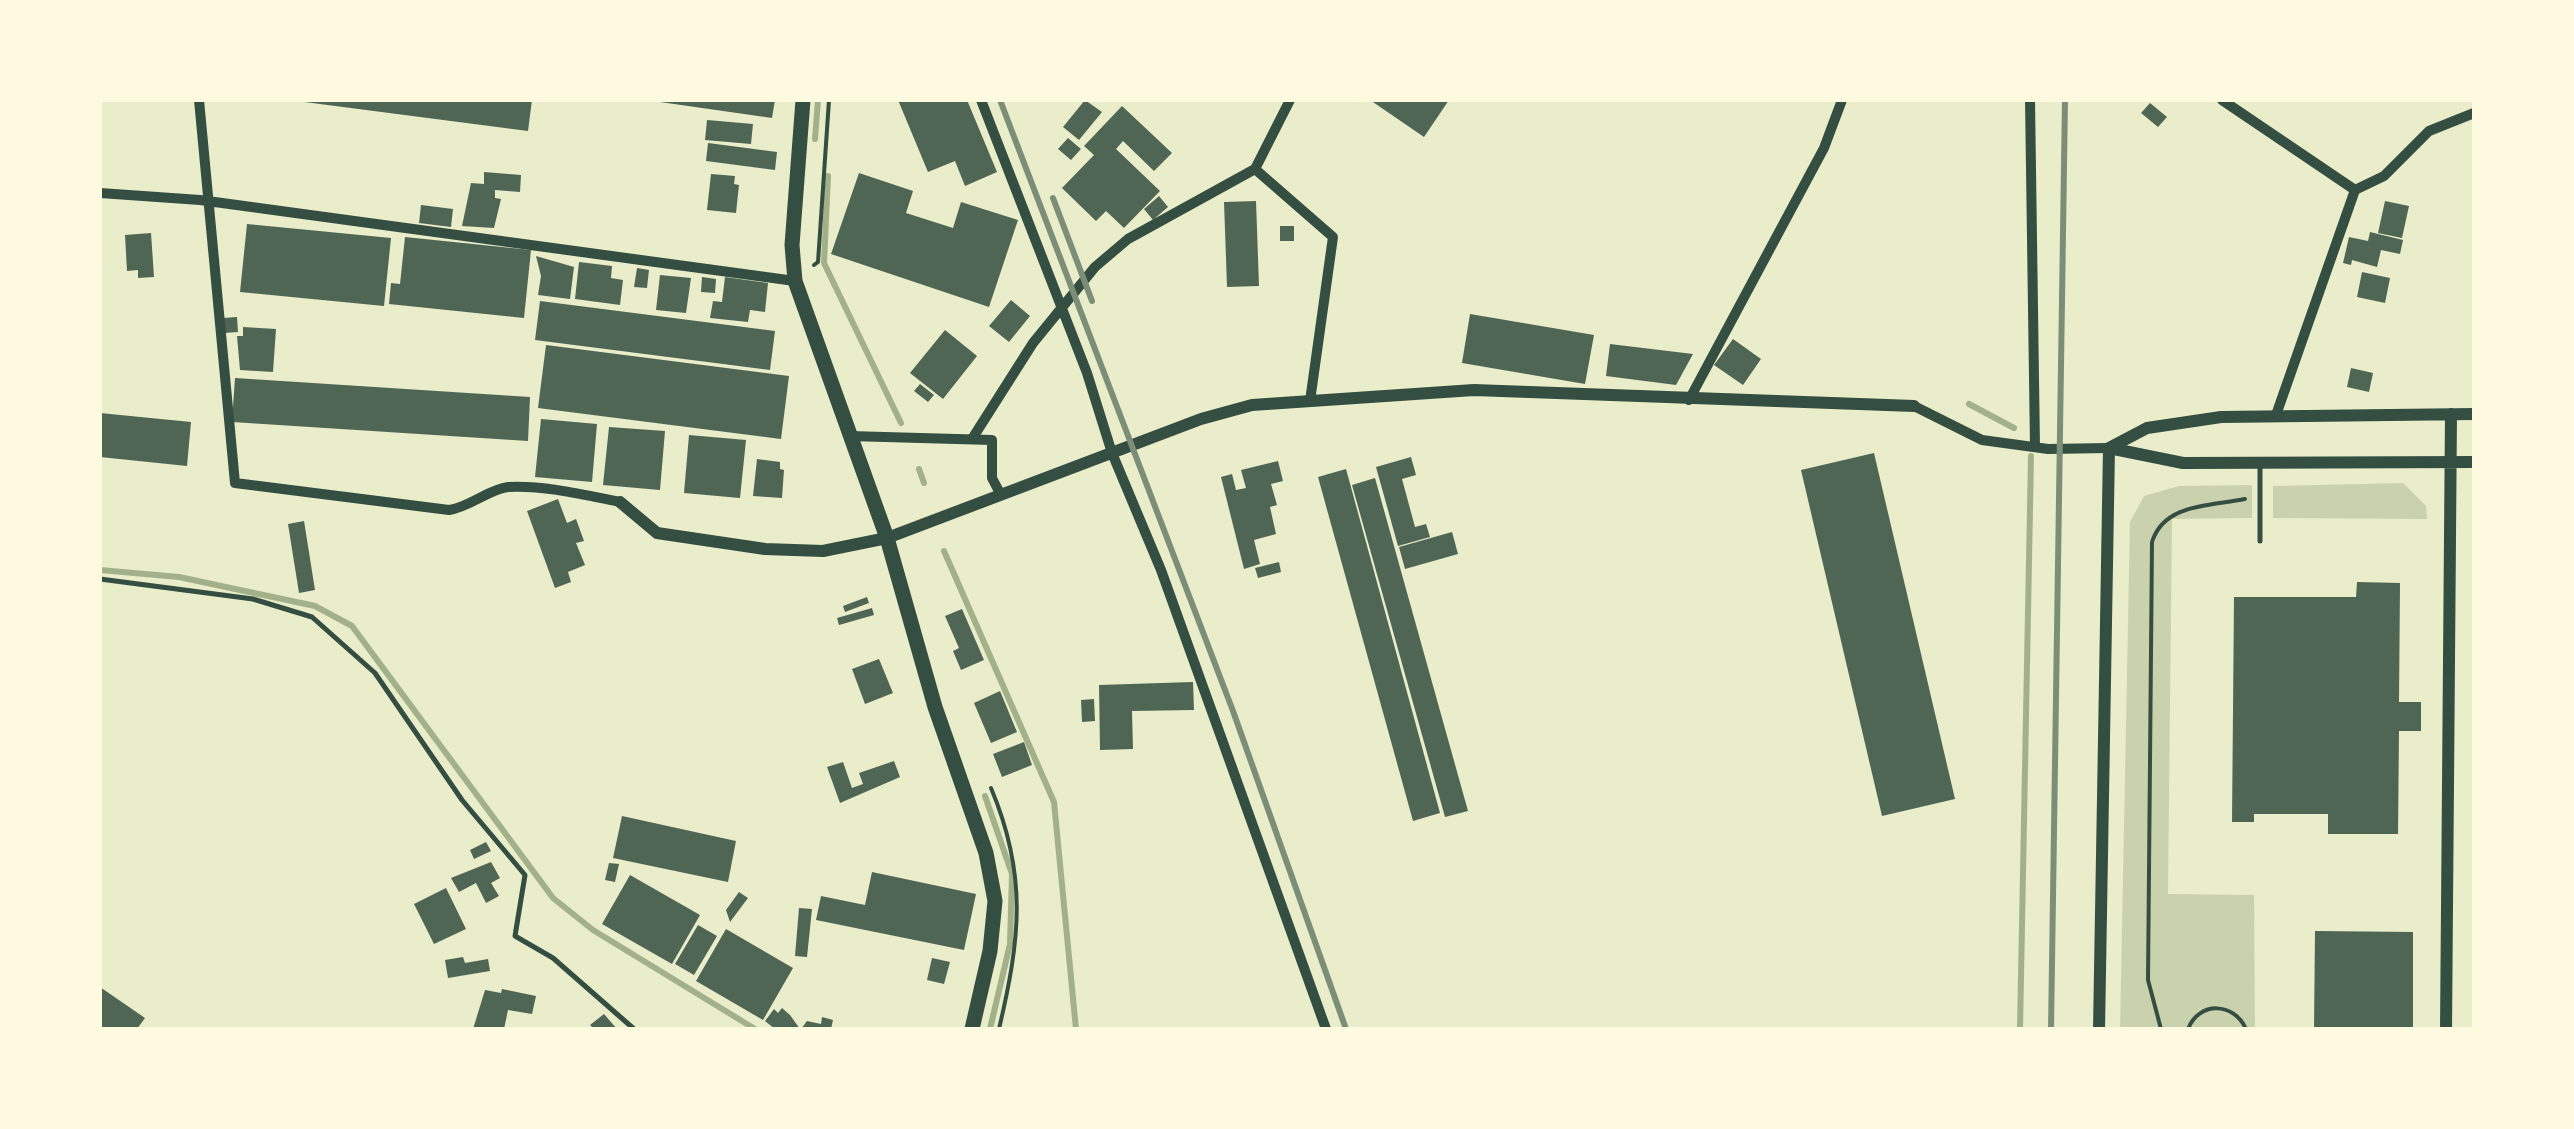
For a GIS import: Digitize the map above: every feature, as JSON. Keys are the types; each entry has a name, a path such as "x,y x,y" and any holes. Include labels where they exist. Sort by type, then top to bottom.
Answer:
{"main road":[{"path":"804,100 792,246 794,280 887,538 935,708 986,853 992,890 990,951 972,1029"}],"street":[{"path":"199,100 235,483 449,510 468,507 504,487 620,502 656,533 726,545 822,551 887,538 1252,405 1474,390 1914,406 1982,440 2035,448 2110,448 2183,463 2474,462"},
{"path":"981,100 1062,308 1112,453 1161,570 1326,1029"},
{"path":"972,440 1006,383 1062,308 1118,246 1255,169 1290,100"},
{"path":"1689,400 1824,148 1842,100"},
{"path":"2030,100 2035,448"},
{"path":"2222,100 2355,190"},
{"path":"2276,415 2355,190 2384,176 2429,130 2474,112"},
{"path":"1255,169 1333,237 1310,401"},
{"path":"100,193 207,201 794,280"},
{"path":"2446,1029 2452,414"},
{"path":"2110,448 2148,428 2172,422 2276,415 2474,414"},
{"path":"849,436 992,440 992,478 1000,495"},
{"path":"2099,1029 2110,448"}],"lane":[{"path":"2260,463 2260,541"},
{"path":"100,579 253,600 312,617 374,673 462,800 525,875 515,936 554,958 634,1029"}],"path":[{"path":"814,266 818,262 829,100"},
{"path":"2161,1029 2148,980 2152,542 2157,527 2174,512 2260,496"},
{"path":"2188,1029 2198,1014 2213,1008 2229,1010 2246,1029"}],"green space":[{"path":"2403,483 2426,506 2427,519 2273,518 2273,486"},
{"path":"2252,485 2252,518 2172,519 2168,894 2254,895 2255,1029 2120,1029 2130,522 2144,496 2179,486"}],"building":[{"path":"289,100 532,100 528,131"},
{"path":"646,100 775,100 772,118"},
{"path":"898,100 967,100 997,172 965,186 955,161 928,172"},
{"path":"1085,100 1102,112 1079,140 1063,127"},
{"path":"1370,100 1449,100 1424,137"},
{"path":"2150,103 2167,117 2158,127 2141,113"},
{"path":"1122,106 1172,153 1154,171 1123,141 1116,149 1160,191 1124,228 1106,211 1096,221 1062,188 1094,155 1084,146"},
{"path":"707,120 753,124 751,144 705,140"},
{"path":"1068,138 1081,149 1071,160 1058,149"},
{"path":"708,143 777,152 775,170 706,161"},
{"path":"484,172 521,175 520,192 495,190 495,198 501,199 494,228 462,226 471,183 484,184"},
{"path":"859,173 913,191 906,213 953,228 961,202 1018,220 989,307 831,254"},
{"path":"711,174 735,176 734,184 739,185 736,213 707,210"},
{"path":"1159,196 1168,207 1153,220 1144,209"},
{"path":"1256,201 1259,286 1227,287 1224,202"},
{"path":"2385,201 2409,206 2402,238 2378,233"},
{"path":"421,205 453,209 451,227 419,223"},
{"path":"247,224 391,238 384,306 240,292"},
{"path":"1280,226 1294,226 1294,241 1280,241"},
{"path":"2370,232 2403,240 2400,254 2381,250 2377,267 2352,260 2351,265 2343,263 2349,237 2368,241"},
{"path":"151,233 154,277 138,278 138,270 127,271 125,235"},
{"path":"405,237 531,250 524,318 389,304 391,283 400,284"},
{"path":"536,256 574,267 570,299 538,295 541,276"},
{"path":"579,262 612,266 611,278 623,280 620,305 575,299"},
{"path":"637,268 649,270 647,288 634,287"},
{"path":"2362,272 2390,278 2385,303 2357,297"},
{"path":"660,275 691,278 686,313 656,310"},
{"path":"702,277 716,279 715,293 701,292"},
{"path":"725,277 768,283 765,312 750,310 748,322 710,318 713,301 722,302"},
{"path":"1011,300 1030,316 1009,342 989,326"},
{"path":"540,301 775,331 770,370 535,340"},
{"path":"1470,314 1594,335 1585,384 1462,363"},
{"path":"237,317 238,332 224,333 223,318"},
{"path":"243,327 276,329 273,372 240,370 237,336 243,336"},
{"path":"945,330 977,356 943,399 910,373"},
{"path":"1733,339 1761,359 1743,385 1714,365"},
{"path":"1610,344 1693,354 1676,385 1606,376"},
{"path":"546,345 789,376 781,439 538,408"},
{"path":"2351,368 2373,373 2369,392 2347,387"},
{"path":"235,378 530,397 528,441 232,422"},
{"path":"920,384 934,395 928,402 914,391"},
{"path":"100,413 191,422 187,466 100,457"},
{"path":"541,419 597,424 592,482 535,477"},
{"path":"609,427 665,431 660,490 603,485"},
{"path":"689,435 746,440 740,498 684,493"},
{"path":"1874,453 1955,799 1882,816 1801,470"},
{"path":"1411,457 1416,475 1402,479 1415,527 1426,524 1430,537 1398,546 1376,467"},
{"path":"757,459 780,462 780,469 784,470 782,498 753,496"},
{"path":"1278,461 1283,481 1271,484 1277,505 1270,507 1276,534 1254,540 1260,564 1244,569 1221,477 1232,474 1236,490 1246,488 1241,470"},
{"path":"1346,469 1440,813 1413,821 1318,477"},
{"path":"1375,478 1468,811 1445,817 1352,485"},
{"path":"558,499 567,523 576,519 584,541 576,543 585,565 568,572 571,582 555,588 527,511"},
{"path":"304,521 315,590 299,593 288,524"},
{"path":"1452,532 1458,554 1405,569 1399,547"},
{"path":"1279,562 1281,572 1258,578 1255,568"},
{"path":"2357,582 2400,583 2399,702 2421,702 2421,731 2399,731 2398,834 2328,834 2328,814 2254,814 2254,822 2232,822 2234,597 2356,597"},
{"path":"867,597 869,603 845,612 843,606"},
{"path":"872,608 874,615 839,625 837,618"},
{"path":"962,609 984,660 961,670 953,651 959,648 945,616"},
{"path":"879,659 893,693 865,704 852,669"},
{"path":"1193,682 1194,710 1132,711 1133,749 1100,750 1099,685"},
{"path":"1000,691 1017,732 991,743 974,703"},
{"path":"1094,699 1095,721 1082,722 1081,700"},
{"path":"1024,742 1032,765 1002,777 993,754"},
{"path":"894,761 900,777 840,803 827,767 843,762 852,788 863,784 859,773"},
{"path":"622,816 736,841 728,882 613,858"},
{"path":"486,842 491,851 474,859 470,850"},
{"path":"491,862 500,878 491,883 499,896 486,903 476,883 459,892 451,878"},
{"path":"609,863 619,864 615,882 605,880"},
{"path":"872,872 976,894 964,950 816,920 821,896 865,905"},
{"path":"630,875 700,915 672,964 602,924"},
{"path":"446,888 466,929 434,944 414,904"},
{"path":"739,892 748,898 730,922 726,910"},
{"path":"799,908 812,909 807,957 795,956"},
{"path":"698,925 717,936 694,975 675,964"},
{"path":"726,929 793,968 763,1020 696,981"},
{"path":"2315,931 2413,932 2413,1029 2314,1029"},
{"path":"463,957 465,963 488,959 490,971 448,978 445,960"},
{"path":"932,958 950,962 944,984 927,980"},
{"path":"100,987 145,1018 137,1029 100,1029"},
{"path":"502,989 536,996 532,1014 508,1010 504,1029 473,1029 485,990 501,993"},
{"path":"782,1008 800,1029 775,1029 765,1021 774,1009 778,1013"},
{"path":"604,1014 617,1029 594,1029 590,1025"},
{"path":"822,1017 833,1020 831,1029 801,1029 807,1021 821,1024"}],"waterway":[{"path":"815,139 818,100"},
{"path":"828,176 824,263 901,423"},
{"path":"1969,404 2014,428"},
{"path":"2020,1029 2031,456"},
{"path":"919,469 924,483"},
{"path":"944,551 1054,802 1076,1029"},
{"path":"100,570 179,577 315,606 352,626 553,898 593,930 755,1029"},
{"path":"985,796 1012,874 1010,944 990,1029"}],"railway":[{"path":"1000,100 1233,711 1346,1029"},
{"path":"2051,1029 2065,100"},
{"path":"1053,198 1092,301"}]}
